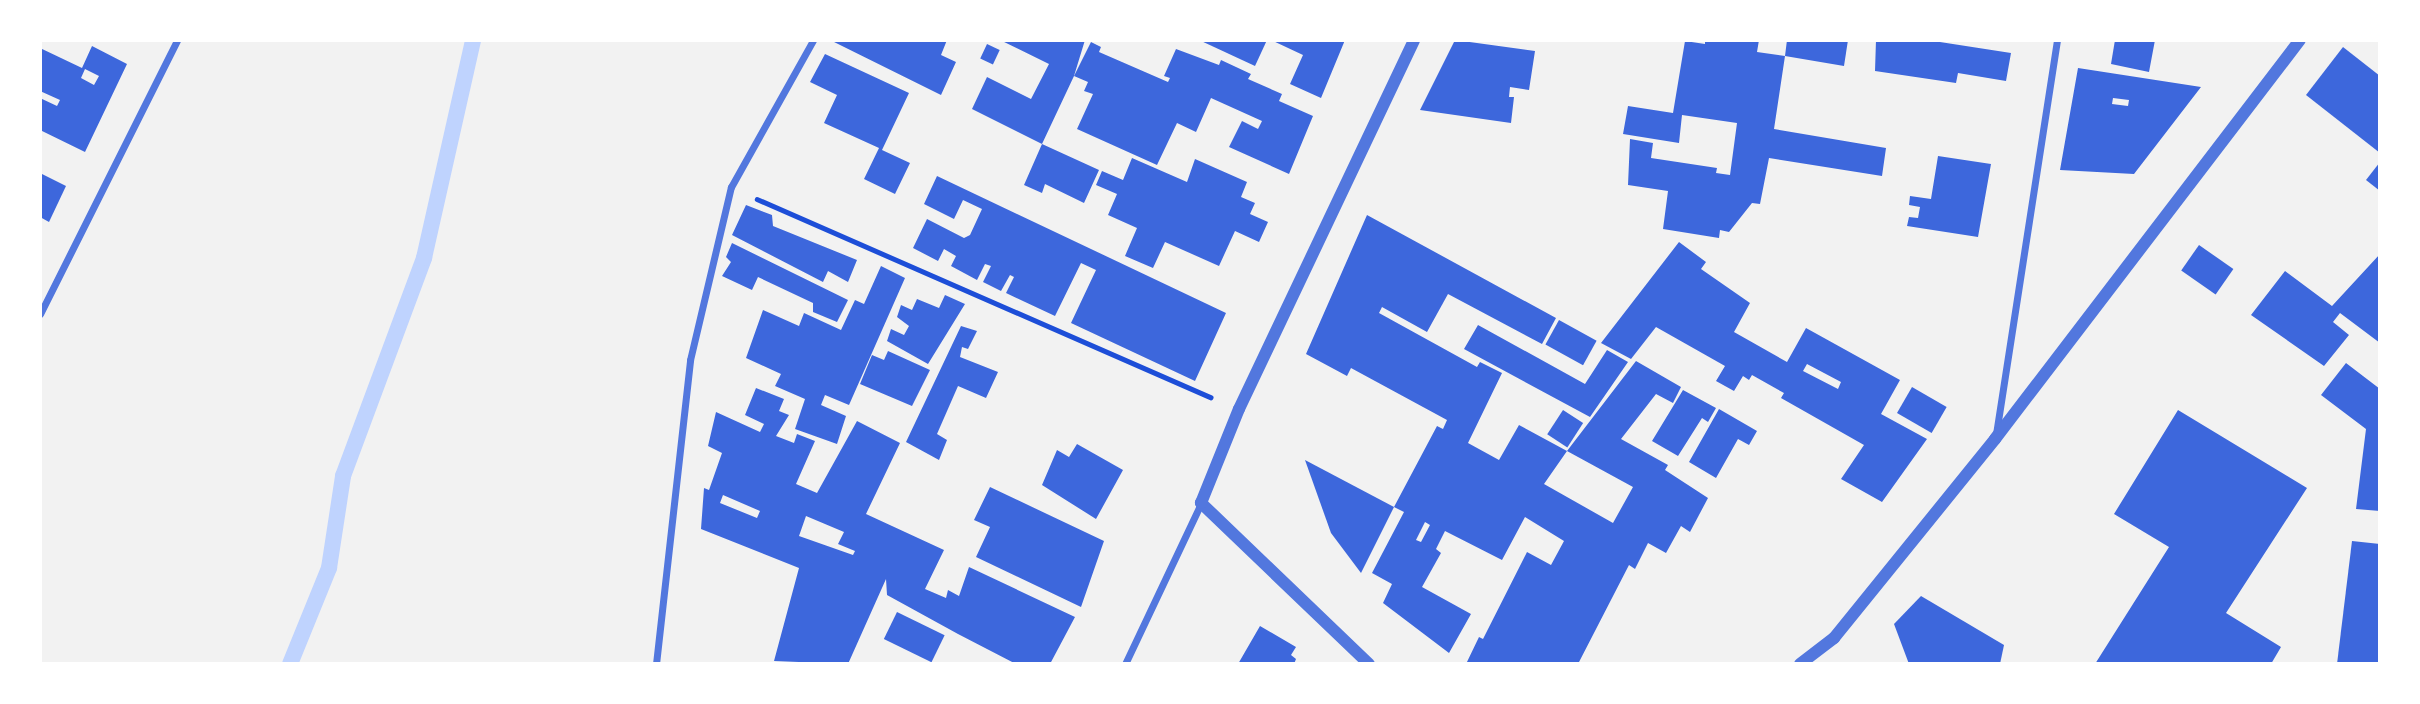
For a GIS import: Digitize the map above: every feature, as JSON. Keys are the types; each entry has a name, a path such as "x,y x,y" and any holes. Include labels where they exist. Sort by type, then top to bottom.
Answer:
{"street":[{"path":"40,314 177,40"},
{"path":"656,664 690,360 731,187 813,40"},
{"path":"1125,664 1201,503 1239,409 1414,40"},
{"path":"1995,439 2057,40"},
{"path":"1800,664 1834,638 1995,439 2300,40"},
{"path":"1201,503 1369,664"}],"path":[{"path":"731,187 1239,409"}],"building":[{"path":"830,40 947,40 941,55 956,62 941,95"},
{"path":"1000,40 1085,40 1074,76 1042,144 972,109 987,77 1031,99 1049,64"},
{"path":"1199,40 1267,40 1255,66"},
{"path":"1271,40 1345,40 1321,98 1290,84 1303,55"},
{"path":"1455,40 1535,51 1529,90 1510,87 1509,97 1514,97 1511,123 1420,110"},
{"path":"1705,40 1759,40 1757,52 1785,56 1774,129 1886,148 1882,176 1769,158 1760,204 1752,203 1729,232 1720,230 1719,238 1663,229 1668,191 1628,185 1630,139 1653,143 1651,158 1717,168 1716,173 1730,175 1737,123 1682,115 1679,143 1623,134 1628,106 1673,113 1685,41 1705,44"},
{"path":"1787,40 1848,40 1844,66 1785,56"},
{"path":"1876,40 1927,40 2011,53 2006,81 1958,73 1956,83 1875,71"},
{"path":"2115,40 2155,40 2149,72 2111,64"},
{"path":"1091,42 1101,47 1099,52 1168,82 1170,78 1164,76 1176,49 1219,65 1221,60 1251,74 1248,79 1282,94 1279,101 1313,116 1289,174 1229,147 1242,121 1258,129 1262,121 1211,98 1196,132 1177,123 1157,165 1077,129 1093,94 1084,91 1088,82 1074,76"},
{"path":"987,44 1000,50 993,64 980,59"},
{"path":"92,46 127,64 85,152 40,130 40,98 57,106 60,100 40,91 40,48 82,68","holes":["85,69 99,76 94,85 81,78"]},
{"path":"2343,47 2380,76 2380,153 2306,95"},
{"path":"825,54 909,93 882,150 910,163 895,194 864,179 879,148 824,123 837,95 810,82"},
{"path":"2078,68 2201,87 2134,174 2060,170","holes":["2113,98 2129,100 2128,106 2112,104"]},
{"path":"1042,144 1099,170 1084,203 1045,184 1042,193 1024,185"},
{"path":"1938,156 1991,164 1978,237 1907,226 1909,217 1918,218 1920,207 1909,205 1910,196 1931,199"},
{"path":"1132,158 1187,182 1195,159 1247,182 1241,197 1255,203 1250,214 1268,222 1259,242 1235,231 1219,266 1165,242 1153,268 1125,256 1137,228 1108,215 1117,194 1096,185 1102,171 1123,180"},
{"path":"2380,162 2380,191 2366,180"},
{"path":"40,173 66,186 49,222 40,217"},
{"path":"937,176 1226,313 1195,381 1071,323 1096,270 1081,263 1055,316 1006,293 1014,277 1010,275 1001,291 983,282 991,266 985,264 977,280 951,266 956,256 944,249 938,261 913,248 927,219 964,238 970,235 982,209 963,200 954,219 924,204"},
{"path":"746,205 772,215 773,226 857,260 848,282 828,271 823,282 732,235"},
{"path":"1367,215 1556,318 1542,344 1448,294 1427,332 1382,307 1379,313 1477,367 1480,362 1502,373 1468,443 1499,460 1519,425 1567,451 1636,361 1681,387 1673,403 1656,394 1621,439 1668,465 1665,470 1708,498 1690,532 1681,526 1666,553 1648,543 1635,569 1629,565 1578,664 1466,664 1479,637 1483,639 1527,552 1551,565 1564,541 1525,517 1502,560 1445,531 1436,549 1441,553 1422,587 1471,614 1449,653 1383,603 1392,584 1372,573 1404,512 1394,507 1437,426 1443,429 1447,420 1351,368 1347,376 1306,354","holes":["1567,451 1633,487 1613,523 1544,484","1425,522 1430,525 1421,542 1416,540"]},
{"path":"1679,242 1706,262 1701,269 1750,303 1734,332 1787,362 1806,328 1900,380 1881,414 1927,439 1882,502 1841,479 1864,445 1781,398 1784,393 1752,375 1749,380 1743,376 1734,391 1716,381 1725,366 1656,327 1631,359 1601,343","holes":["1807,364 1841,382 1838,389 1803,371"]},
{"path":"732,243 848,300 837,322 813,312 813,303 758,277 752,290 722,276 731,262 726,257"},
{"path":"2199,245 2233,269 2216,294 2181,270"},
{"path":"2380,254 2380,343 2340,313 2333,322 2349,335 2324,366 2251,315 2285,271 2332,306"},
{"path":"881,266 905,278 849,405 825,395 821,405 846,416 837,444 795,429 805,399 775,386 781,374 746,358 763,310 799,326 804,313 841,330 855,300 864,304"},
{"path":"945,295 965,304 928,364 887,341 891,329 904,335 909,326 897,317 901,305 912,310 917,299 939,308"},
{"path":"1559,320 1597,341 1583,365 1545,344"},
{"path":"1478,325 1585,384 1607,350 1628,362 1590,417 1464,349"},
{"path":"961,326 977,331 968,349 962,347 960,357 998,372 986,398 958,386 937,434 947,440 939,460 906,442"},
{"path":"888,351 930,370 912,406 860,384 872,355 884,360"},
{"path":"2346,363 2380,389 2380,511 2356,509 2366,429 2321,395"},
{"path":"1912,387 1947,407 1932,433 1897,413"},
{"path":"756,388 784,399 779,411 789,415 776,436 794,443 797,434 815,441 796,484 817,493 857,421 900,443 866,514 944,550 925,589 946,598 948,590 959,596 969,567 1075,617 1050,664 1016,664 958,634 887,595 886,579 848,664 774,661 799,568 701,529 704,488 709,490 722,453 708,446 716,412 760,432 764,424 745,415","holes":["723,495 760,511 757,518 720,503","806,516 844,532 838,544 855,551 853,555 799,536"]},
{"path":"1683,390 1716,408 1708,422 1702,418 1678,456 1652,441"},
{"path":"1719,409 1757,431 1749,445 1738,439 1716,478 1689,462"},
{"path":"1563,410 1583,423 1567,447 1547,434"},
{"path":"2178,410 2307,488 2226,613 2281,647 2271,664 2095,664 2169,547 2114,514"},
{"path":"1077,444 1123,470 1096,519 1042,485 1057,450 1069,457"},
{"path":"1305,460 1394,507 1361,573 1331,533"},
{"path":"990,487 1104,541 1081,607 976,557 990,527 974,520"},
{"path":"2352,541 2380,544 2380,664 2337,664"},
{"path":"1921,596 2004,645 2000,664 1909,664 1894,624"},
{"path":"897,612 945,635 931,662 884,639"},
{"path":"1260,626 1296,647 1291,655 1296,659 1294,664 1238,664"}],"waterway":[{"path":"290,664 329,568 343,476 424,258 473,40"}]}
